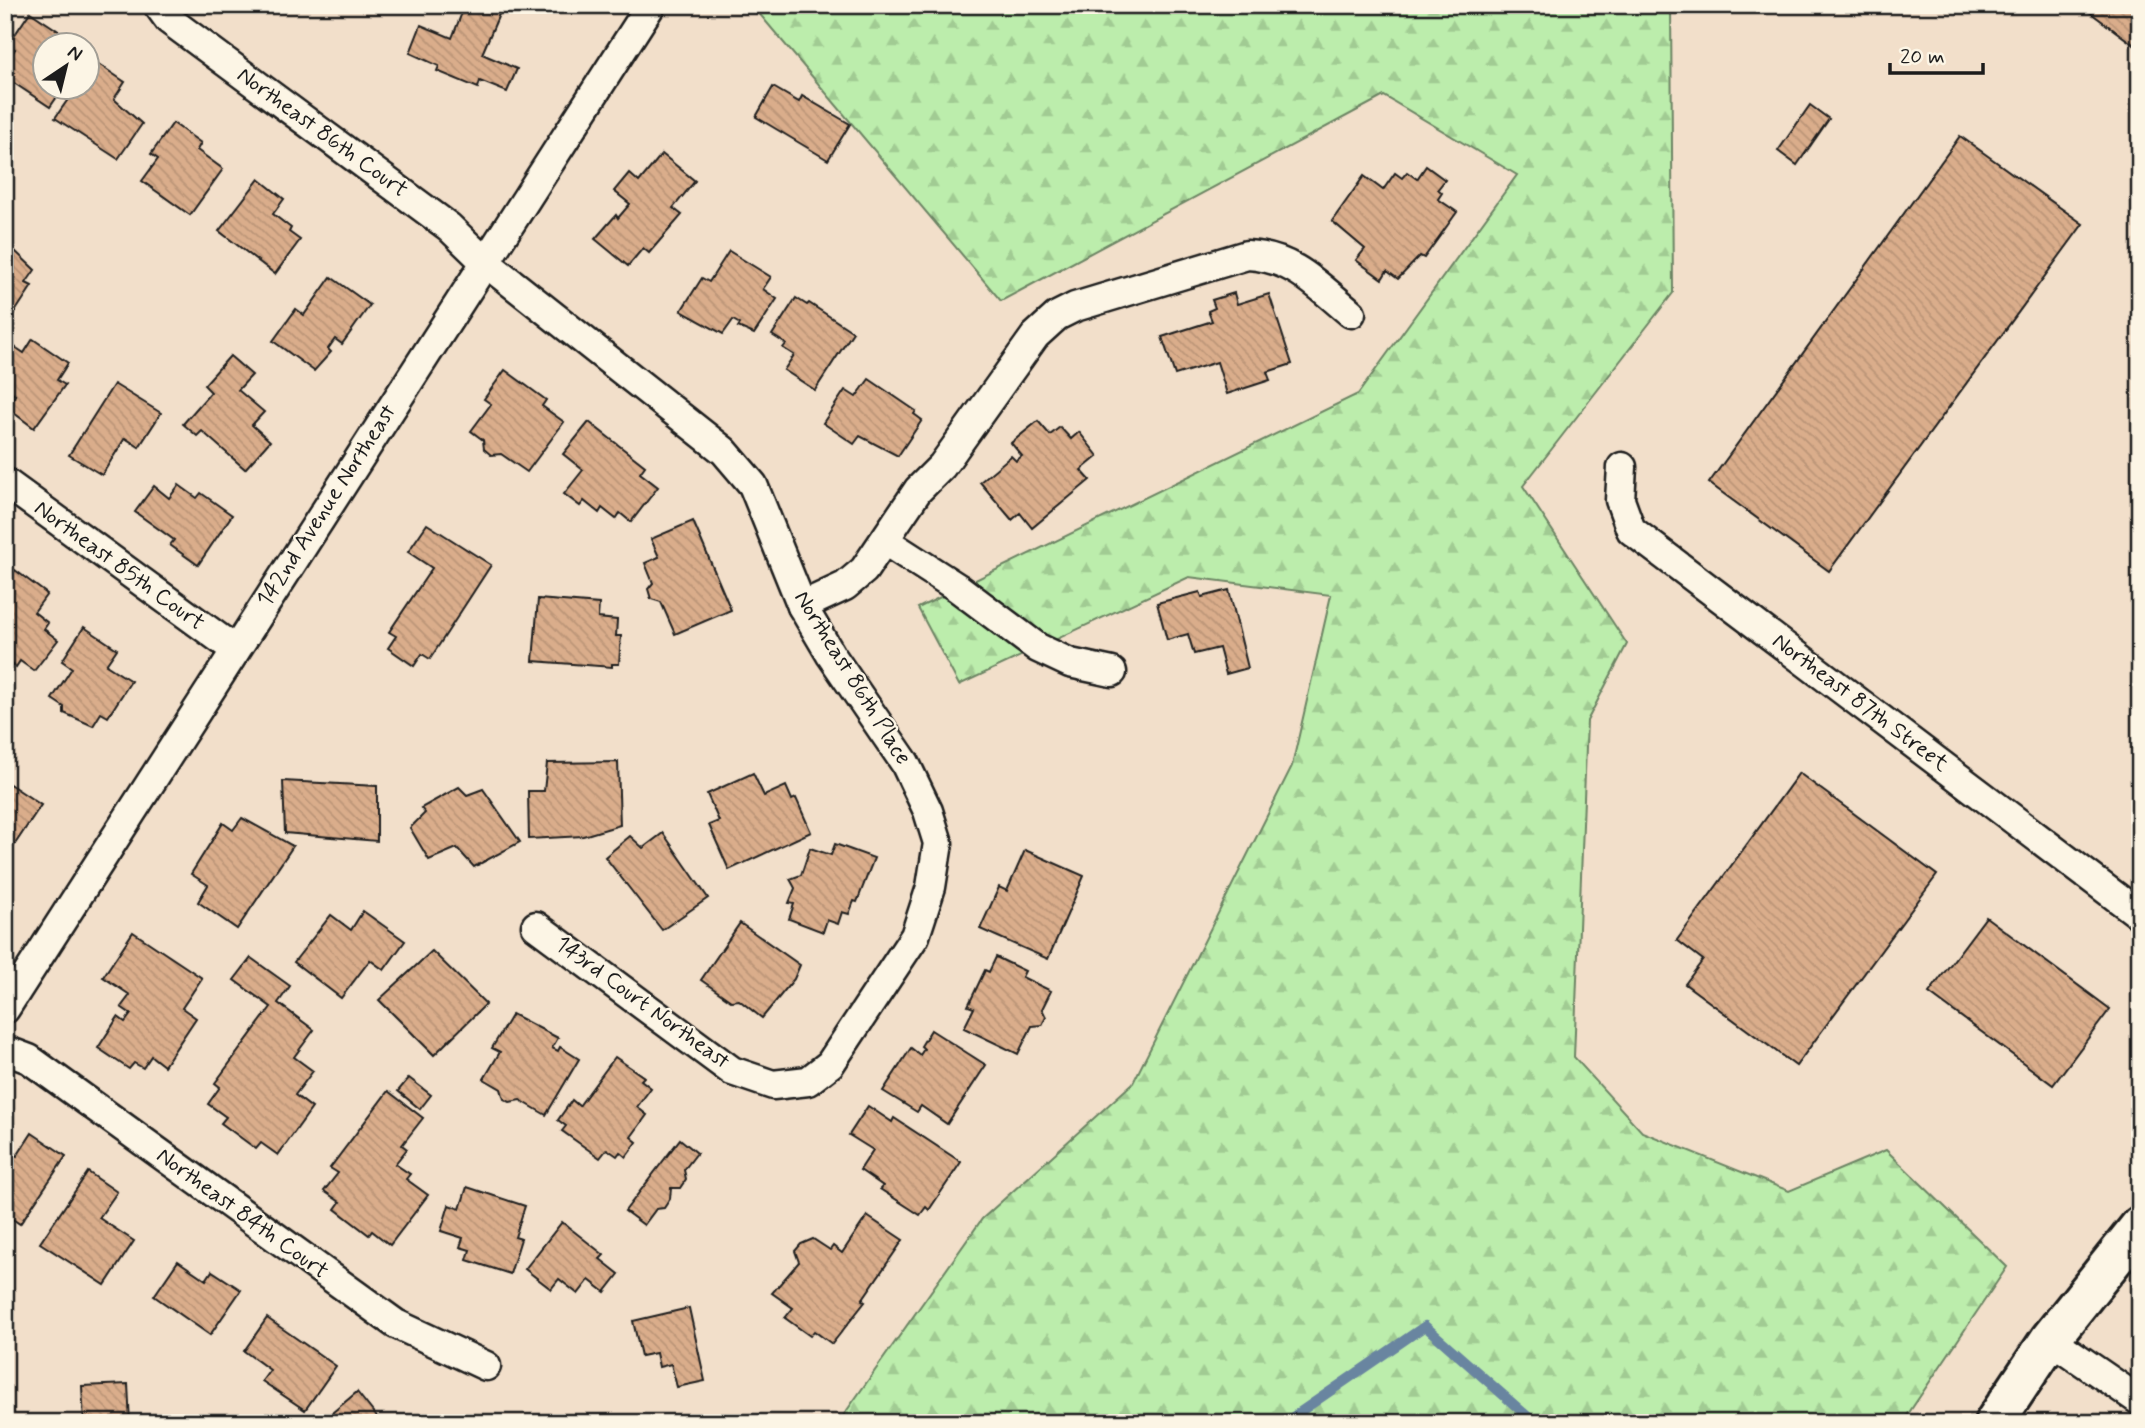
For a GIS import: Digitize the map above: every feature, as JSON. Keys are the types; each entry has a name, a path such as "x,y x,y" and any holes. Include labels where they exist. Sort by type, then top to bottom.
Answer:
{"main road":[{"path":"1994,1423 2050,1339 2140,1226"}],"street":[{"name":"Northeast 86th Court","path":"158,5 169,20 449,227 485,262"},
{"name":"142nd Avenue Northeast","path":"5,1009 234,649 651,5"},
{"path":"802,606 845,586 864,570 918,490 942,466 1035,336 1066,312 1247,255 1270,256 1294,266 1352,313"},
{"name":"Northeast 86th Place","path":"485,262 724,451 753,485 802,606 831,655 905,763 928,811 938,843 931,887"},
{"name":"Northeast 87th Street","path":"1622,467 1620,500 1632,530 2140,915"},
{"name":"Northeast 85th Court","path":"5,482 234,649"},
{"path":"885,541 958,588 1038,648 1070,663 1112,672"},
{"name":"143rd Court Northeast","path":"536,926 732,1071 774,1085 808,1081 831,1064 915,936 931,887"},
{"name":"Northeast 84th Court","path":"5,1050 29,1059 396,1324 486,1366"},
{"path":"2050,1339 2140,1401"}],"green space":[{"path":"752,5 1671,5 1673,293 1523,486 1627,644 1587,721 1574,1057 1642,1132 1789,1191 1886,1150 2007,1267 1902,1423 838,1423 982,1219 1133,1083 1292,766 1331,595 1189,577 959,685 918,608 1358,394 1517,175 1384,96 1001,301"}],"building":[{"path":"465,5 503,5 482,54 517,69 507,92 480,81 478,88 437,71 439,66 410,53 421,25 452,38"},
{"path":"2080,5 2140,5 2140,43 2137,47"},
{"path":"30,12 60,32 32,32 32,95 5,77 5,64 15,49 8,45"},
{"path":"102,66 125,82 114,99 142,124 118,159 55,118 66,102 102,102"},
{"path":"773,87 799,102 802,96 850,124 828,160 756,117"},
{"path":"1810,105 1829,119 1797,165 1778,151"},
{"path":"173,123 201,143 197,150 223,169 190,215 142,181 158,159 151,154"},
{"path":"1960,136 2083,224 1829,571 1709,483"},
{"path":"662,154 695,181 673,208 682,215 649,253 643,248 628,266 595,239 616,215 618,218 630,204 614,191 629,173 639,182"},
{"path":"1426,166 1445,180 1438,189 1442,193 1438,199 1457,212 1424,258 1420,256 1398,279 1387,271 1382,279 1356,260 1365,249 1332,221 1364,176 1383,190 1395,173 1402,178 1407,172 1417,179"},
{"path":"259,179 284,199 273,214 291,228 289,232 300,240 275,274 219,231"},
{"path":"5,249 11,253 15,251 35,270 26,283 32,286 9,321 5,319"},
{"path":"729,251 771,277 763,289 777,299 754,334 738,327 740,324 733,320 723,334 681,311 702,278 709,282"},
{"path":"331,277 370,305 342,344 335,339 328,349 331,352 314,371 273,341 296,309 304,315"},
{"path":"1234,293 1237,304 1269,294 1292,364 1267,372 1270,380 1227,394 1217,362 1175,375 1162,337 1212,321 1208,311 1215,308 1212,300"},
{"path":"796,298 807,305 809,303 853,332 815,390 784,370 794,355 783,348 786,344 772,335"},
{"path":"33,339 68,363 57,380 65,385 34,428 6,407 15,395 5,388 5,361 15,347 24,353"},
{"path":"230,356 252,375 238,390 264,412 252,425 270,441 245,469 202,431 197,436 183,424 211,392 204,385"},
{"path":"505,370 546,400 542,406 564,422 527,472 501,454 491,455 484,449 483,440 471,431 491,404 484,399"},
{"path":"869,379 916,411 914,414 922,420 898,456 860,436 854,444 823,423 845,390 856,397"},
{"path":"114,384 161,413 139,447 125,438 102,475 69,455"},
{"path":"1038,421 1050,435 1060,427 1071,439 1079,432 1098,456 1081,470 1090,480 1032,528 1020,513 1012,520 980,482 1011,456 1016,461 1022,456 1011,443"},
{"path":"589,422 645,466 640,473 658,487 631,522 620,513 616,519 602,508 599,513 584,501 580,506 564,494 583,470 563,454"},
{"path":"179,485 197,498 201,493 232,515 198,565 170,545 174,540 135,512 154,486 169,498"},
{"path":"693,521 731,610 675,634 661,602 651,599 648,589 653,583 645,563 659,557 651,539"},
{"path":"427,524 491,565 430,659 422,654 414,666 388,648 396,636 389,632 432,568 408,552"},
{"path":"15,570 47,594 34,612 48,623 44,629 58,640 34,671 20,661 16,667 5,659 5,582"},
{"path":"1229,590 1248,668 1226,674 1219,648 1194,654 1188,634 1167,640 1157,603 1200,592 1202,597"},
{"path":"538,599 599,604 598,618 617,620 616,636 621,636 619,664 612,664 612,667 533,661"},
{"path":"84,627 117,649 106,665 131,681 108,717 101,713 93,726 64,713 64,707 52,699 72,668 62,661"},
{"path":"618,762 620,825 583,836 529,839 528,791 544,791 547,763"},
{"path":"753,773 764,796 786,786 792,800 796,798 811,832 729,870 709,825 719,821 707,794"},
{"path":"1799,773 1937,875 1796,1066 1685,984 1703,960 1677,940"},
{"path":"5,781 41,805 5,859"},
{"path":"283,781 377,786 377,841 285,833"},
{"path":"459,787 467,795 483,789 520,842 474,867 457,848 429,860 410,828 425,813 421,808"},
{"path":"242,818 293,846 237,929 198,902 208,885 191,874 223,823 233,830"},
{"path":"663,833 708,898 662,930 605,857 630,836 643,848"},
{"path":"835,844 874,858 857,902 854,901 849,914 842,912 838,924 827,920 823,932 789,919 794,904 789,903 795,888 790,879 801,875 810,848 831,855"},
{"path":"1025,850 1084,876 1048,959 980,929 999,887 1007,891"},
{"path":"363,911 405,941 384,970 370,960 341,998 294,962 331,915 351,930"},
{"path":"1986,917 2110,1009 2053,1085 1929,993"},
{"path":"740,923 800,965 794,979 762,1018 739,1000 731,1001 701,980"},
{"path":"133,932 202,978 182,1008 196,1018 164,1066 151,1056 143,1068 134,1063 129,1069 98,1048 118,1017 125,1022 131,1014 121,1007 130,995 103,977"},
{"path":"432,951 486,1004 434,1055 379,1000"},
{"path":"996,957 1025,971 1022,977 1051,991 1042,1009 1046,1017 1042,1025 1032,1026 1018,1054 964,1028 974,1008 968,1006 985,970 989,972"},
{"path":"251,958 290,986 278,1003 314,1030 294,1057 313,1071 295,1095 312,1108 278,1155 261,1143 256,1149 221,1123 226,1117 208,1104 220,1087 215,1083 271,1007 234,980"},
{"path":"512,1014 558,1038 552,1048 558,1051 560,1047 579,1059 546,1115 520,1100 510,1102 504,1099 501,1089 484,1079 500,1052 492,1048"},
{"path":"931,1030 986,1065 947,1124 921,1106 917,1112 883,1091 911,1048 920,1055 924,1049 921,1046"},
{"path":"615,1057 644,1077 641,1080 651,1088 637,1107 647,1115 631,1137 637,1142 626,1157 620,1152 617,1156 607,1149 600,1158 562,1131 566,1126 558,1120 572,1100 579,1106"},
{"path":"409,1078 431,1095 420,1109 398,1091"},
{"path":"388,1091 423,1118 402,1145 407,1149 395,1164 410,1174 406,1179 428,1195 390,1245 372,1231 369,1235 335,1209 340,1202 324,1191 338,1173 330,1168"},
{"path":"868,1106 892,1122 894,1118 961,1162 929,1210 926,1207 920,1215 880,1189 883,1186 860,1170 873,1150 849,1135"},
{"path":"32,1133 66,1156 20,1224 5,1214 5,1155 9,1150 17,1156"},
{"path":"680,1139 697,1153 684,1170 686,1179 680,1188 671,1188 670,1199 664,1208 656,1209 644,1225 625,1211"},
{"path":"88,1172 117,1192 99,1218 134,1241 105,1285 40,1243"},
{"path":"467,1187 525,1206 515,1237 521,1239 510,1274 467,1260 470,1250 460,1247 463,1238 441,1231 449,1205 460,1209"},
{"path":"867,1216 903,1240 862,1300 865,1302 832,1344 814,1331 810,1336 785,1318 793,1308 772,1293 799,1262 795,1251 801,1244 813,1239 830,1250 833,1246 842,1253"},
{"path":"562,1222 604,1255 600,1259 619,1274 605,1292 589,1280 578,1294 559,1279 551,1289 525,1269"},
{"path":"178,1261 206,1280 212,1271 241,1290 210,1335 154,1296"},
{"path":"689,1308 705,1381 677,1387 671,1364 659,1367 656,1353 641,1356 633,1321"},
{"path":"267,1318 336,1366 305,1410 262,1381 270,1370 244,1351"},
{"path":"128,1384 130,1423 84,1423 82,1386"},
{"path":"357,1392 377,1417 370,1423 320,1423"}],"waterway":[{"path":"1284,1423 1425,1326 1535,1423"}]}
